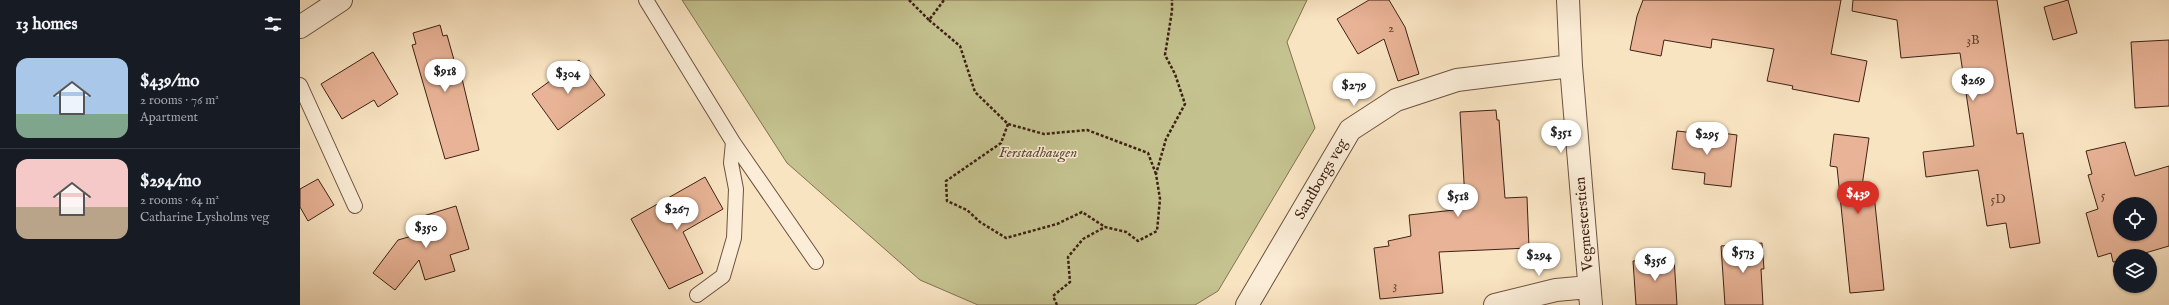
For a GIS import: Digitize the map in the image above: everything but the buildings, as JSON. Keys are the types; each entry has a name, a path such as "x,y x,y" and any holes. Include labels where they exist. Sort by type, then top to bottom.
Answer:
{"street":[{"path":"300,28 341,0"},
{"name":"Vegmesterstien","path":"1568,0 1571,66 1590,296"},
{"name":"Sandborgs veg","path":"1248,305 1350,130 1396,100 1457,80 1571,66"},
{"path":"1495,305 1556,290 1590,296"}],"lane":[{"path":"646,0 733,142 816,262"},
{"path":"300,85 355,206"},
{"path":"697,295 723,276 734,238 736,189 731,164 733,142"}],"path":[{"path":"909,0 929,20 960,46 975,92 1008,124 1044,134 1087,130 1148,153 1156,174 1160,199 1156,231 1138,241 1126,232 1105,227 1082,212 1057,224 1006,238 980,222 967,210 947,201 946,181 1000,143 1008,124"},
{"path":"929,20 944,0"},
{"path":"1156,174 1166,139 1185,104 1175,74 1165,55 1172,11 1172,0"},
{"path":"1057,305 1053,296 1070,282 1068,257 1083,239 1105,227"}],"green space":[{"name":"Ferstadhaugen","path":"682,0 1307,0 1287,42 1315,128 1218,291 1195,305 978,305 920,280 787,163"}]}
